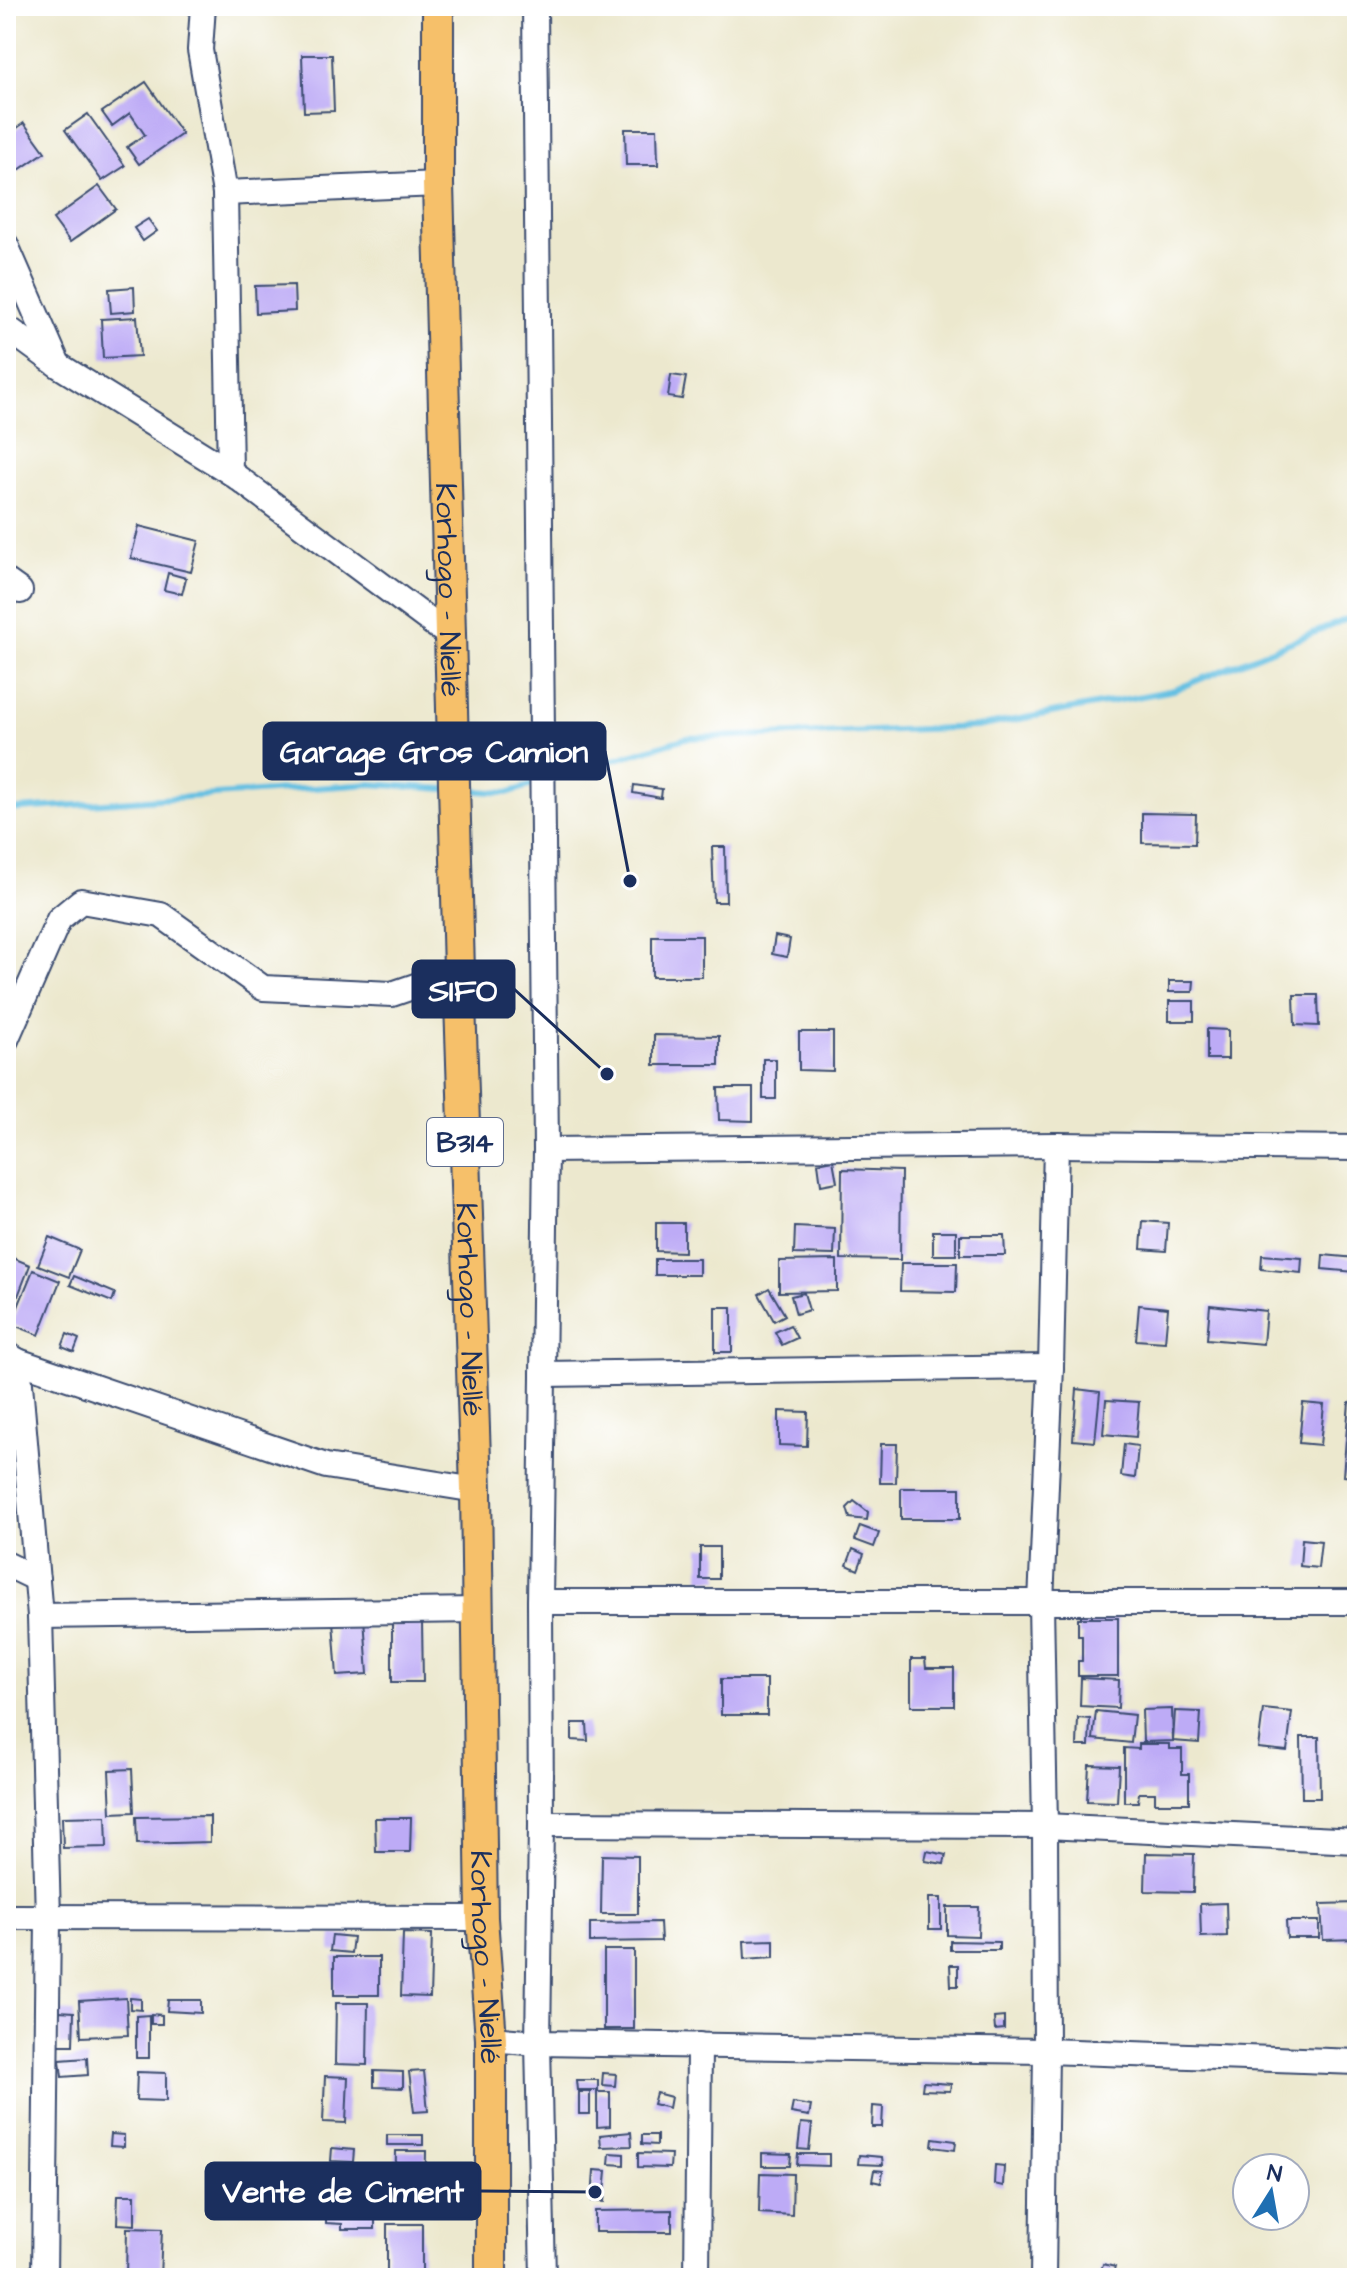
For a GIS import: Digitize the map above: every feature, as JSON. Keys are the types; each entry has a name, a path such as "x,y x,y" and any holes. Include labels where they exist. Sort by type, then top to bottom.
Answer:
{"main road":[{"name":"Korhogo - Niellé","path":"438,6 438,184 476,1490 482,1918 491,2039 491,2278"}],"street":[{"path":"203,6 200,50 225,193 230,472"},
{"path":"535,6 546,1150 538,2043 543,2278"},
{"path":"225,193 438,184"},
{"path":"6,245 58,365"},
{"path":"6,327 58,365 230,472 450,636"},
{"path":"6,1040 59,919 81,901 161,915 263,988 392,994 459,971"},
{"path":"546,1150 1056,1145 1357,1148"},
{"path":"1043,2278 1046,2051 1041,1603 1056,1145"},
{"path":"44,2278 48,1918 40,1616 12,1358 326,1466 476,1490"},
{"path":"543,1374 1051,1367"},
{"path":"6,1564 37,1579"},
{"path":"540,1602 1357,1602"},
{"path":"40,1616 479,1610"},
{"path":"541,1824 1045,1826 1357,1841"},
{"path":"6,1917 482,1918"},
{"path":"491,2039 538,2043 1046,2051 1357,2062"},
{"path":"697,2278 699,2045"}],"building":[{"path":"302,55 332,55 334,111 304,112"},
{"path":"146,82 182,134 139,164 127,147 145,135 130,113 112,126 102,112"},
{"path":"88,114 125,166 102,181 65,130"},
{"path":"24,123 45,152 10,176 6,170 6,136"},
{"path":"625,129 657,129 658,165 626,165"},
{"path":"99,186 116,209 70,242 53,219"},
{"path":"148,219 157,231 143,241 134,228"},
{"path":"294,285 295,311 256,313 255,286"},
{"path":"134,287 135,311 111,313 109,289"},
{"path":"137,317 140,356 103,358 101,319"},
{"path":"671,375 686,377 682,399 668,397"},
{"path":"139,526 199,541 191,572 131,558"},
{"path":"168,573 186,578 182,594 164,590"},
{"path":"634,785 662,789 661,798 633,793"},
{"path":"1142,813 1196,814 1195,844 1142,843"},
{"path":"712,847 725,847 726,902 714,902"},
{"path":"652,936 702,936 702,977 652,977"},
{"path":"775,936 790,939 787,957 772,954"},
{"path":"1169,981 1194,981 1193,992 1169,992"},
{"path":"1294,995 1318,995 1319,1026 1295,1025"},
{"path":"1169,1001 1194,1001 1194,1021 1169,1021"},
{"path":"1207,1029 1228,1030 1228,1059 1207,1059"},
{"path":"799,1032 833,1032 833,1071 799,1070"},
{"path":"654,1035 719,1036 719,1065 654,1065"},
{"path":"763,1059 776,1059 776,1099 763,1099"},
{"path":"718,1088 753,1088 753,1121 719,1120"},
{"path":"833,1160 837,1182 821,1185 818,1163"},
{"path":"842,1169 901,1171 900,1260 841,1259"},
{"path":"1143,1221 1168,1223 1166,1251 1141,1249"},
{"path":"656,1223 684,1223 684,1252 656,1251"},
{"path":"795,1227 835,1229 834,1255 794,1254"},
{"path":"933,1231 956,1231 956,1255 933,1255"},
{"path":"960,1235 1004,1235 1005,1255 960,1255"},
{"path":"49,1237 80,1250 69,1277 38,1265"},
{"path":"6,1255 30,1265 18,1296 6,1291"},
{"path":"1262,1255 1302,1258 1301,1273 1261,1269"},
{"path":"1323,1255 1356,1258 1355,1272 1322,1269"},
{"path":"655,1259 699,1259 699,1275 655,1275"},
{"path":"837,1260 837,1291 779,1292 779,1261"},
{"path":"901,1263 957,1263 956,1292 900,1291"},
{"path":"33,1270 60,1281 39,1335 11,1324"},
{"path":"74,1276 115,1293 112,1302 70,1285"},
{"path":"769,1288 785,1315 774,1321 759,1294"},
{"path":"804,1293 809,1310 796,1314 791,1296"},
{"path":"1139,1305 1168,1308 1165,1342 1136,1340"},
{"path":"1210,1305 1266,1311 1263,1344 1207,1339"},
{"path":"715,1307 732,1307 732,1352 715,1352"},
{"path":"790,1325 797,1338 782,1345 775,1332"},
{"path":"67,1334 79,1339 74,1352 62,1347"},
{"path":"1077,1389 1100,1392 1095,1442 1073,1440"},
{"path":"1106,1400 1139,1402 1136,1437 1103,1434"},
{"path":"1349,1402 1357,1403 1357,1477 1343,1476"},
{"path":"1303,1403 1324,1405 1320,1445 1299,1443"},
{"path":"779,1411 808,1412 807,1446 779,1445"},
{"path":"881,1444 897,1444 896,1483 880,1483"},
{"path":"1124,1444 1138,1446 1135,1478 1121,1476"},
{"path":"901,1488 960,1488 960,1519 901,1519"},
{"path":"854,1501 868,1512 867,1520 850,1518 847,1508"},
{"path":"860,1526 879,1533 874,1547 855,1540"},
{"path":"1302,1539 1321,1541 1318,1568 1300,1566"},
{"path":"700,1547 719,1547 719,1579 700,1579"},
{"path":"853,1549 864,1554 858,1570 847,1565"},
{"path":"364,1618 368,1674 337,1676 333,1621"},
{"path":"1078,1618 1118,1618 1118,1676 1078,1676 1078,1661 1082,1661 1082,1635 1078,1635"},
{"path":"392,1622 422,1622 423,1682 392,1682"},
{"path":"911,1659 925,1659 926,1668 954,1668 954,1706 911,1706"},
{"path":"1081,1678 1119,1680 1118,1708 1080,1706"},
{"path":"721,1679 767,1679 767,1715 721,1715"},
{"path":"1172,1709 1173,1741 1143,1742 1142,1710"},
{"path":"1263,1709 1292,1712 1287,1751 1258,1748"},
{"path":"1096,1711 1134,1715 1131,1743 1093,1739"},
{"path":"1175,1711 1201,1712 1199,1743 1173,1741"},
{"path":"1078,1718 1090,1719 1089,1746 1077,1746"},
{"path":"572,1723 587,1723 588,1741 572,1740"},
{"path":"1301,1737 1319,1737 1320,1798 1302,1798"},
{"path":"1139,1744 1169,1744 1169,1749 1182,1749 1182,1774 1189,1774 1189,1803 1155,1803 1155,1793 1139,1793 1138,1802 1124,1802 1124,1748 1139,1749"},
{"path":"1089,1765 1119,1766 1117,1802 1087,1801"},
{"path":"132,1769 134,1812 111,1813 109,1770"},
{"path":"106,1816 107,1847 63,1848 62,1817"},
{"path":"210,1816 210,1842 137,1844 136,1817"},
{"path":"375,1818 411,1818 410,1852 376,1852"},
{"path":"927,1851 946,1855 944,1864 925,1861"},
{"path":"1146,1853 1194,1854 1193,1892 1145,1891"},
{"path":"602,1855 638,1856 638,1914 601,1914"},
{"path":"929,1898 941,1898 941,1929 929,1929"},
{"path":"1226,1903 1227,1936 1201,1937 1200,1904"},
{"path":"1357,1903 1357,1939 1323,1940 1321,1904"},
{"path":"947,1907 979,1907 978,1936 947,1935"},
{"path":"1286,1921 1319,1921 1319,1938 1287,1938"},
{"path":"660,1922 661,1941 590,1942 590,1923"},
{"path":"403,1933 432,1934 430,1997 401,1996"},
{"path":"332,1935 353,1937 351,1953 330,1951"},
{"path":"774,1940 774,1957 745,1959 744,1941"},
{"path":"950,1941 999,1942 999,1950 950,1950"},
{"path":"604,1950 634,1950 634,2029 604,2029"},
{"path":"334,1957 379,1957 379,1995 334,1995"},
{"path":"950,1965 958,1965 958,1986 951,1986"},
{"path":"126,1998 128,2035 81,2037 79,2001"},
{"path":"130,1998 141,1999 141,2010 130,2009"},
{"path":"168,2000 201,2000 201,2013 167,2011"},
{"path":"336,2003 368,2003 367,2065 335,2064"},
{"path":"59,2011 74,2012 73,2045 59,2045"},
{"path":"151,2014 162,2015 162,2024 151,2024"},
{"path":"149,2015 149,2058 136,2058 136,2016"},
{"path":"1004,2017 1004,2029 995,2030 994,2018"},
{"path":"87,2058 88,2075 62,2077 60,2060"},
{"path":"374,2071 403,2072 403,2088 374,2087"},
{"path":"424,2071 428,2111 414,2112 409,2072"},
{"path":"137,2072 166,2073 166,2101 136,2100"},
{"path":"603,2073 616,2074 615,2086 602,2085"},
{"path":"325,2076 348,2077 346,2123 323,2122"},
{"path":"576,2080 598,2080 598,2090 577,2090"},
{"path":"923,2082 951,2084 950,2091 922,2090"},
{"path":"579,2092 590,2092 590,2114 579,2114"},
{"path":"597,2092 610,2092 610,2126 597,2127"},
{"path":"656,2093 671,2097 669,2108 653,2104"},
{"path":"793,2103 811,2106 809,2116 791,2113"},
{"path":"873,2106 883,2107 882,2127 872,2127"},
{"path":"801,2123 812,2124 809,2150 798,2149"},
{"path":"631,2132 632,2146 601,2147 600,2135"},
{"path":"111,2134 124,2135 124,2147 110,2146"},
{"path":"387,2135 423,2135 423,2145 387,2145"},
{"path":"642,2135 657,2135 657,2145 642,2144"},
{"path":"933,2138 956,2141 955,2150 932,2147"},
{"path":"332,2148 354,2150 353,2162 331,2161"},
{"path":"396,2151 426,2151 425,2205 395,2204"},
{"path":"610,2153 624,2154 624,2165 609,2164"},
{"path":"638,2153 671,2154 670,2168 638,2167"},
{"path":"762,2153 791,2154 790,2166 762,2166"},
{"path":"798,2154 829,2154 829,2166 797,2165"},
{"path":"859,2155 882,2157 883,2165 858,2164"},
{"path":"335,2164 375,2165 375,2229 342,2229 342,2224 326,2223 326,2171 335,2171"},
{"path":"995,2165 1004,2166 1003,2186 994,2184"},
{"path":"594,2170 607,2171 604,2202 592,2201"},
{"path":"874,2170 883,2171 881,2183 872,2181"},
{"path":"760,2173 793,2174 792,2215 759,2213"},
{"path":"118,2195 135,2195 135,2225 117,2224"},
{"path":"672,2210 672,2232 595,2232 595,2211"},
{"path":"387,2224 422,2224 422,2278 387,2278"},
{"path":"127,2228 162,2229 160,2278 126,2278"},
{"path":"1103,2264 1115,2267 1112,2278 1100,2275"}],"waterway":[{"path":"547,780 686,738 977,727 1174,690 1357,615"},
{"path":"6,810 370,784 445,789"},
{"path":"464,790 507,793 536,784"}],"place":[{"name":"Garage Gros Camion","path":"630,881"},
{"name":"SIFO","path":"607,1074"},
{"name":"Vente de Ciment","path":"595,2192"}]}
